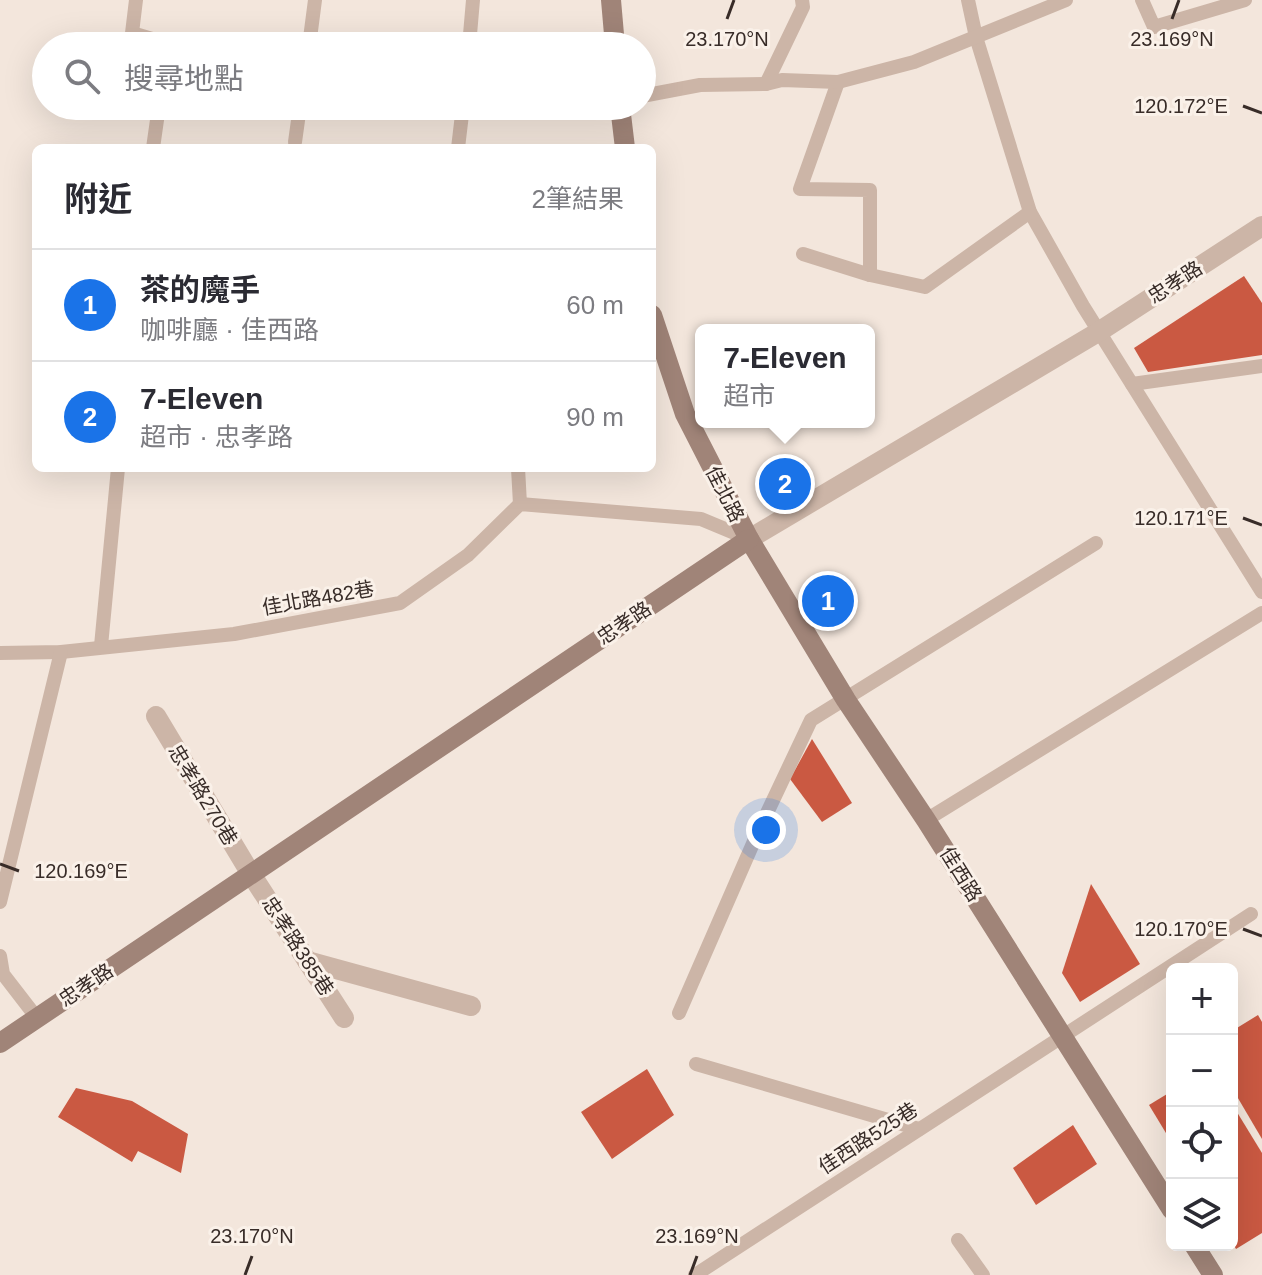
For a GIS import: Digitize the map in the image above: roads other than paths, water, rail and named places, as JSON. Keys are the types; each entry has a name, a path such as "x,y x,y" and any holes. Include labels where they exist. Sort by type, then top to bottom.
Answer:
{"street":[{"path":"611,0 614,32"},
{"path":"622,120 625,144"},
{"name":"忠孝路","path":"0,1043 749,539 1100,331 1262,226"},
{"name":"佳北路","path":"656,344 659,366 749,539"},
{"name":"佳西路","path":"749,539 846,700 926,820 1166,1200"},
{"name":"忠孝路270巷","path":"156,716 251,874"},
{"name":"忠孝路385巷","path":"251,874 344,1018"},
{"path":"307,961 471,1006"},
{"path":"1198,1251 1213,1275"}],"lane":[{"path":"132,32 136,0"},
{"path":"311,32 315,0"},
{"path":"470,32 473,0"},
{"path":"766,84 803,7 802,0"},
{"path":"968,0 976,37 1030,212 1083,306 1262,592"},
{"path":"656,93 700,85 766,84 782,80 838,82 914,62 1066,0"},
{"path":"1142,0 1154,27 1245,0"},
{"path":"838,82 800,189 870,190 870,275"},
{"path":"154,144 157,120"},
{"path":"295,142 298,120"},
{"path":"458,144 461,120"},
{"path":"803,254 870,275 925,287 1030,212"},
{"path":"1132,384 1262,366"},
{"path":"101,646 118,472"},
{"path":"518,472 520,504 701,519 749,539"},
{"name":"佳北路482巷","path":"0,653 61,652 234,634 400,603 468,555 520,504"},
{"path":"679,1013 811,720 1096,543"},
{"path":"926,820 1262,613"},
{"path":"0,902 61,652"},
{"name":"佳西路525巷","path":"695,1275 1251,914"},
{"path":"0,956 3,974 37,1018"},
{"path":"696,1064 919,1129"},
{"path":"958,1240 983,1275"}],"place":[{"name":"7-Eleven","path":"785,484"},
{"name":"茶的魔手","path":"828,601"}]}
